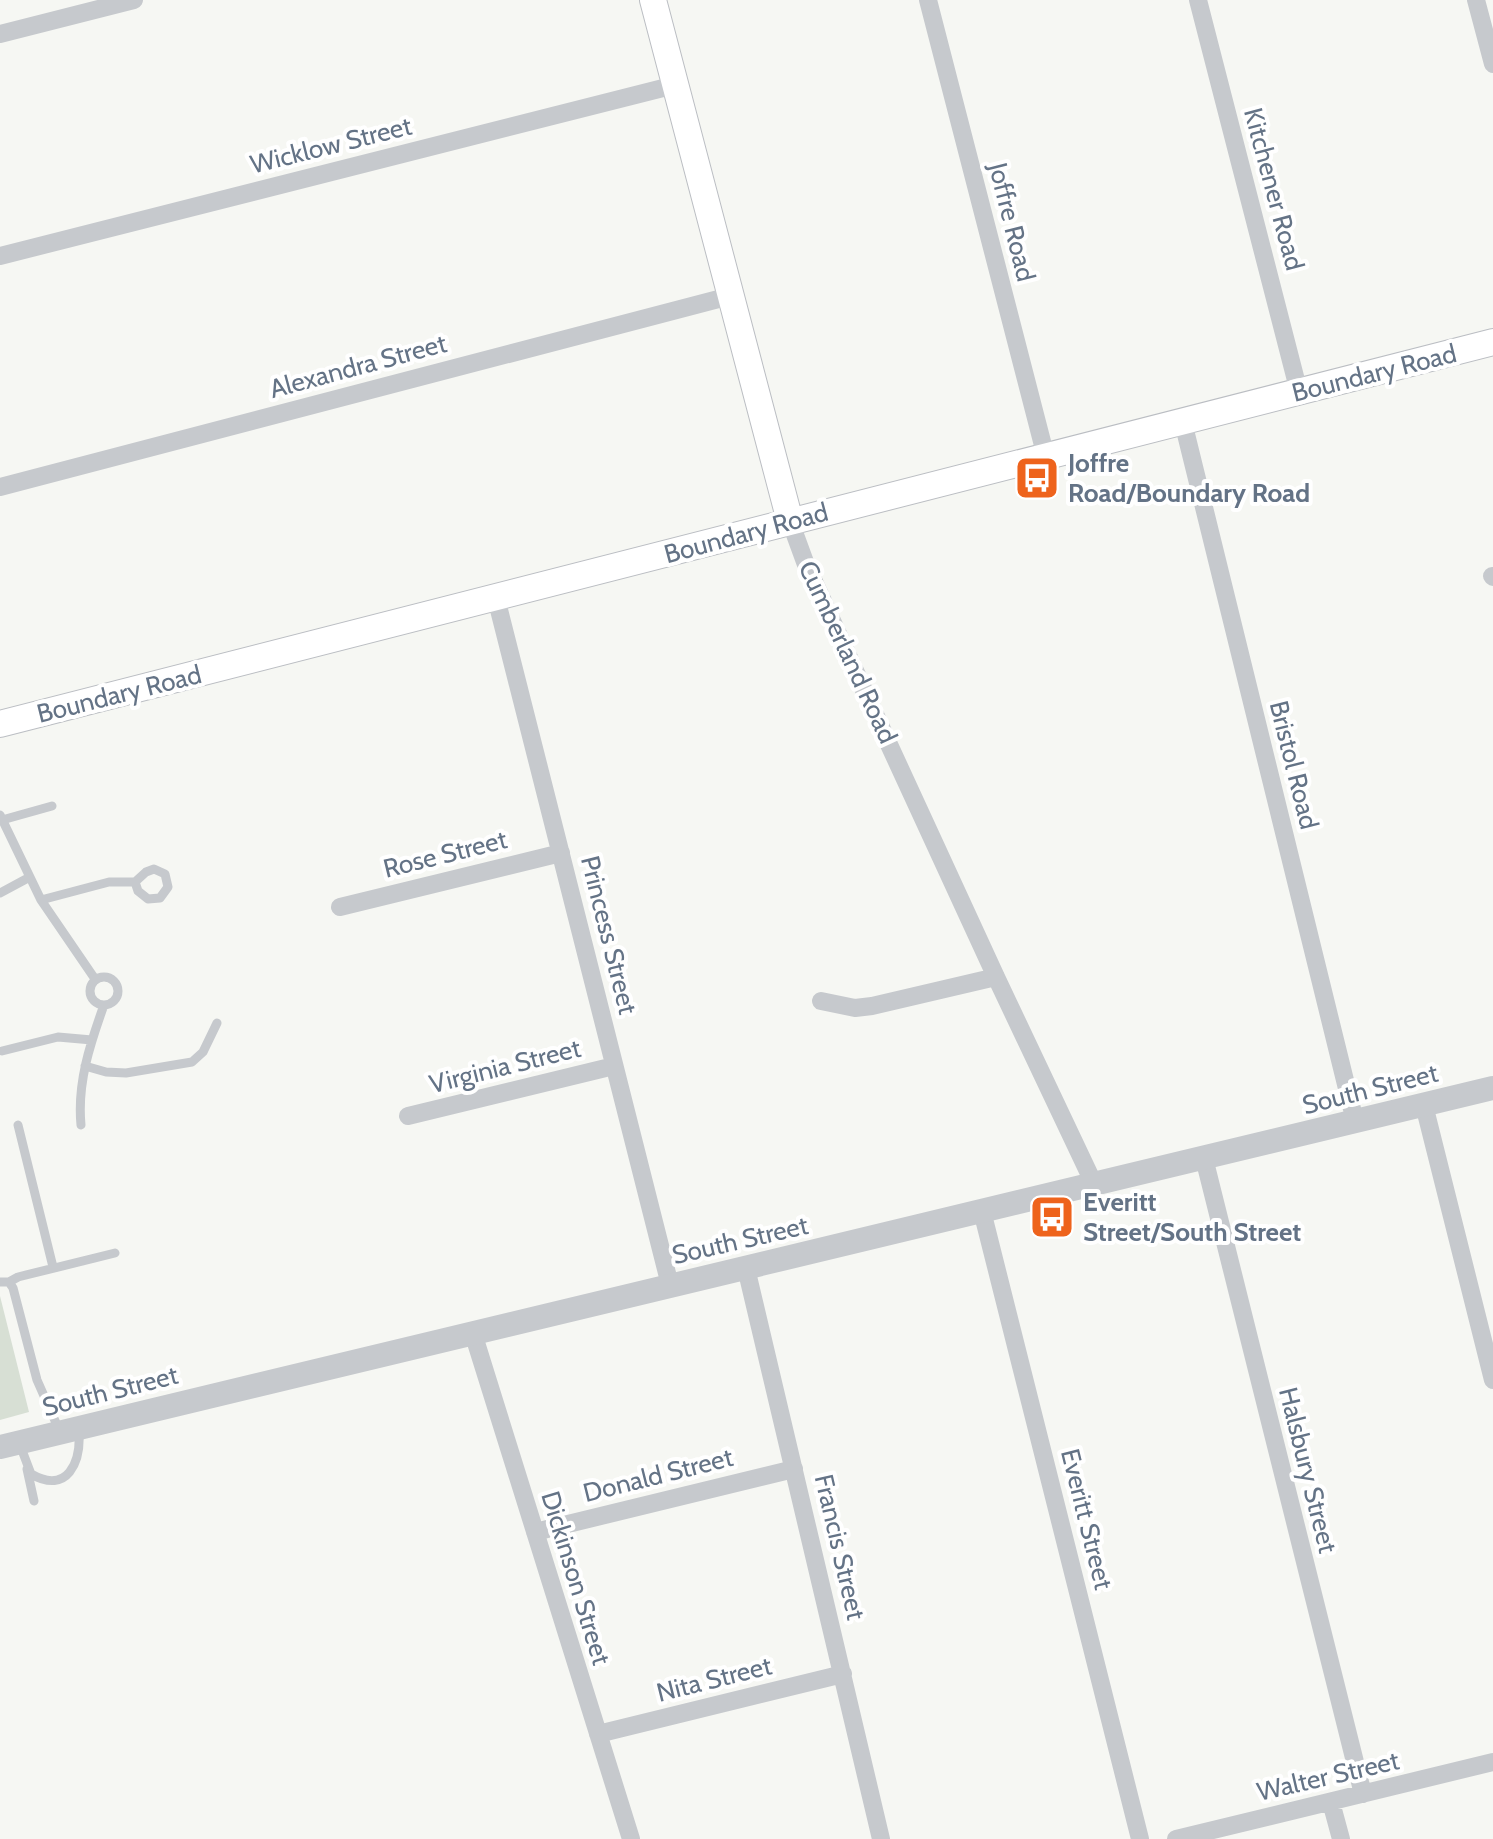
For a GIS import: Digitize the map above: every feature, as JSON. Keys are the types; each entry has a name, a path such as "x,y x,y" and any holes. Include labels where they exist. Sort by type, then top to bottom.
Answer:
{"main road":[{"name":"Cumberland Road","path":"653,0 790,521"},
{"name":"Boundary Road","path":"0,724 790,521 1042,468 1183,422 1493,342"}],"street":[{"path":"0,34 134,0"},
{"name":"Joffre Road","path":"928,0 1042,468"},
{"name":"Kitchener Road","path":"1198,0 1299,392"},
{"path":"1476,0 1493,64"},
{"name":"Wicklow Street","path":"0,256 675,85"},
{"name":"Alexandra Street","path":"0,487 730,296"},
{"name":"Bristol Road","path":"1183,422 1355,1121"},
{"name":"Cumberland Road","path":"790,521 805,562 1094,1184"},
{"name":"Princess Street","path":"496,598 670,1285"},
{"name":"Rose Street","path":"340,907 561,853"},
{"path":"821,1001 855,1008 872,1006 996,977"},
{"name":"Virginia Street","path":"408,1116 614,1066"},
{"name":"South Street","path":"10,1445 1493,1088"},
{"path":"1424,1105 1493,1380"},
{"name":"Halsbury Street","path":"1204,1158 1363,1794"},
{"name":"Everitt Street","path":"982,1211 1140,1839"},
{"name":"Francis Street","path":"746,1268 881,1839"},
{"name":"Dickinson Street","path":"473,1333 631,1839"},
{"name":"Donald Street","path":"535,1532 794,1469"},
{"name":"Nita Street","path":"598,1734 843,1674"},
{"name":"Walter Street","path":"1176,1839 1493,1762"},
{"path":"1331,1802 1341,1839"}],"lane":[{"path":"52,806 1,817 28,878 95,979"},
{"path":"0,893 28,878"},
{"path":"41,900 109,882 135,882"},
{"path":"108,977 118,985 115,1000 104,1005 95,1002 90,995 90,986 95,979 108,977"},
{"path":"81,1125 85,1066 104,1005"},
{"path":"85,1066 126,1073 192,1062 203,1052 217,1023"},
{"path":"2,1051 58,1037 92,1040"},
{"path":"18,1125 53,1267"},
{"path":"4,1282 115,1253"},
{"path":"4,1282 13,1288 37,1380 70,1430 79,1453 73,1470 47,1480 31,1474 10,1445"},
{"path":"26,1466 34,1501"}],"path":[{"path":"1041,492 1042,468"}],"shaded area":[{"path":"0,1296 29,1412 0,1420"}],"place":[{"name":"Joffre Road/Boundary Road","path":"1037,478"},
{"name":"Everitt Street/South Street","path":"1052,1217"}]}
